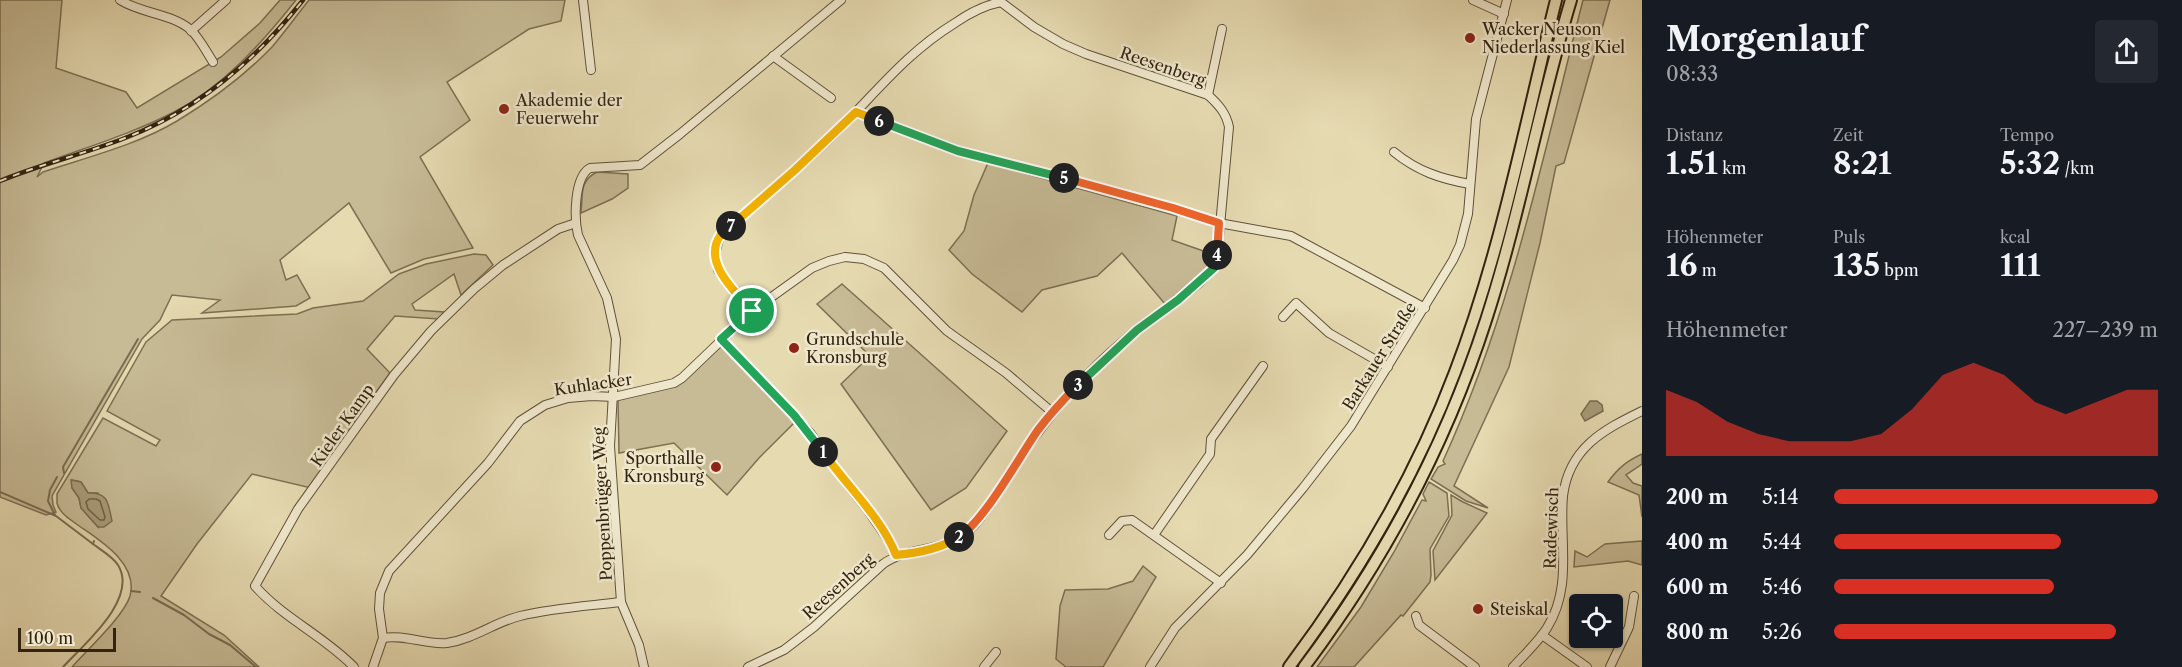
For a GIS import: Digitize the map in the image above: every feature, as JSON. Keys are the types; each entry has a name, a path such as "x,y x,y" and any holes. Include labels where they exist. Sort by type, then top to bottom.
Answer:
{"highway":[{"path":"1289,667 1335,604 1384,524 1414,468 1456,371 1478,306 1502,222 1556,0"},
{"path":"1304,667 1342,614 1390,536 1439,440 1458,396 1486,321 1498,281 1571,0"}],"street":[{"path":"120,0 141,10 178,22 191,30 213,62"},
{"path":"191,30 226,0"},
{"path":"583,0 591,70"},
{"path":"831,98 773,56 841,0"},
{"path":"1473,0 1504,14"},
{"name":"Barkauer Straße","path":"1150,667 1175,628 1221,584 1303,488 1351,426 1425,308 1460,245 1468,214 1476,119 1507,0"},
{"name":"Reesenberg","path":"748,667 792,644 896,555 916,553 947,544 968,531 1052,412 1116,348 1178,300 1214,268 1217,259 1229,127 1227,117 1219,105 1208,95 1070,48 1034,27 1001,2 965,17 918,48 894,70 856,112"},
{"path":"1208,95 1222,29"},
{"name":"Poppenbrügger Weg","path":"644,667 639,645 621,602 610,446 616,339 607,298 582,246 576,223 580,178 584,171 590,168 640,165 773,56"},
{"path":"752,311 718,270 715,253 720,236 856,112 958,151 1117,192 1219,223 1291,236 1425,308"},
{"path":"1394,152 1407,163 1431,175 1470,184"},
{"name":"Kieler Kamp","path":"354,667 330,644 283,610 255,586 298,509 394,375 431,332 474,289 503,265 558,229 576,223"},
{"name":"Kuhlacker","path":"373,667 383,638 380,593 389,571 488,463 520,421 545,405 568,398 614,397 674,382 752,311 812,268 829,261 845,257 864,259 884,268 947,331 1005,373 1052,412"},
{"path":"1283,317 1296,303 1313,321 1329,333 1388,367"},
{"path":"721,339 811,434 867,509 896,555"},
{"path":"1154,535 1210,454 1211,439 1263,366"},
{"name":"Radewisch","path":"1513,667 1542,635 1557,608 1562,592 1564,551 1562,503 1570,470 1583,450 1598,435 1610,426 1642,411"},
{"path":"1108,535 1122,521 1132,520 1221,584"},
{"path":"1610,667 1629,627 1634,596"},
{"path":"383,638 400,636 433,643 445,643 467,639 519,616 621,602"},
{"path":"1416,616 1419,625 1475,667"},
{"path":"1542,635 1587,667"},
{"path":"984,667 996,652"}],"shaded area":[{"path":"0,0 62,0 56,68 126,92 137,108 221,57 260,23 280,0 296,0 255,48 208,91 156,121 44,163 37,177 43,172 146,137 189,113 227,87 262,57 309,0 565,0 561,21 529,29 447,82 470,120 420,157 473,248 424,259 391,273 349,203 280,260 286,280 297,275 310,298 296,306 202,313 220,300 172,295 160,320 142,339 52,496 56,512 46,515 0,497"},
{"path":"1583,0 1610,0 1564,163 1556,166 1540,243 1509,367 1454,486 1488,508 1466,501 1431,479 1438,467 1445,464 1443,461 1467,405 1507,291 1524,234"},
{"path":"988,163 1177,216 1172,240 1212,254 1209,266 1165,304 1122,253 1097,276 1042,290 1022,312 972,274 949,250 964,231 974,195"},
{"path":"597,172 628,174 628,188 612,199 581,213 585,184"},
{"path":"474,254 486,255 493,265 461,295 454,274 412,304 415,310 444,312 439,319 395,316 367,349 390,373 311,488 252,474 197,544 161,596 224,635 259,667 72,667 121,613 130,596 131,584 128,572 114,553 62,512 57,503 57,494 103,418 156,446 160,440 107,411 146,342 172,320 297,314 313,308 363,301 399,274 426,264","holes":["72,480 81,482 88,493 98,493 98,527 81,508 79,498 72,488"]},
{"path":"842,284 1007,431 966,488 931,510 841,384 870,356 817,304"},
{"path":"721,344 796,421 759,458 727,495 674,443 619,453 618,400 666,388"},
{"path":"1642,454 1642,464 1626,475 1633,483 1642,486 1642,517 1639,495 1608,482 1623,465"},
{"path":"1429,482 1447,493 1449,516 1430,549 1430,582 1403,616 1401,615 1354,667 1317,667 1361,607 1422,500 1426,501 1423,494"},
{"path":"1451,495 1487,513 1435,580 1433,551 1452,515"},
{"path":"1642,541 1642,565 1628,561 1574,567 1575,551 1587,557 1605,544"},
{"path":"1143,566 1156,577 1103,667 1066,667 1056,659 1060,606 1065,590 1108,589 1133,581"}],"water":[{"path":"1590,401 1597,401 1602,405 1603,411 1585,421 1581,414"},
{"path":"71,480 81,482 88,493 104,497 112,521 104,527 98,527 81,508"}],"waterway":[{"path":"64,473 63,467 138,339"},
{"path":"55,515 48,501 50,490 57,477"},
{"path":"0,492 56,516 93,544"},
{"path":"63,667 106,620 121,592 122,578 118,565 93,544 94,541"},
{"path":"131,591 140,592"},
{"path":"153,598 230,645 256,667"}],"railway":[{"path":"0,181 125,138 177,113 201,98 245,63 303,0"}],"place":[{"name":"Wacker Neuson Niederlassung Kiel","path":"1470,38"},
{"name":"Akademie der Feuerwehr","path":"504,109"},
{"name":"Grundschule Kronsburg","path":"794,348"},
{"name":"Sporthalle Kronsburg","path":"716,467"},
{"name":"Steiskal","path":"1478,609"}],"route":[{"path":"856,112 958,151 1117,192 1219,223 1217,259 1214,268 1178,300 1116,348 1052,412 968,531 947,544 909,554 896,555 867,509 811,434 721,339 752,311 718,270 715,253 720,236 830,139 856,112"}]}
